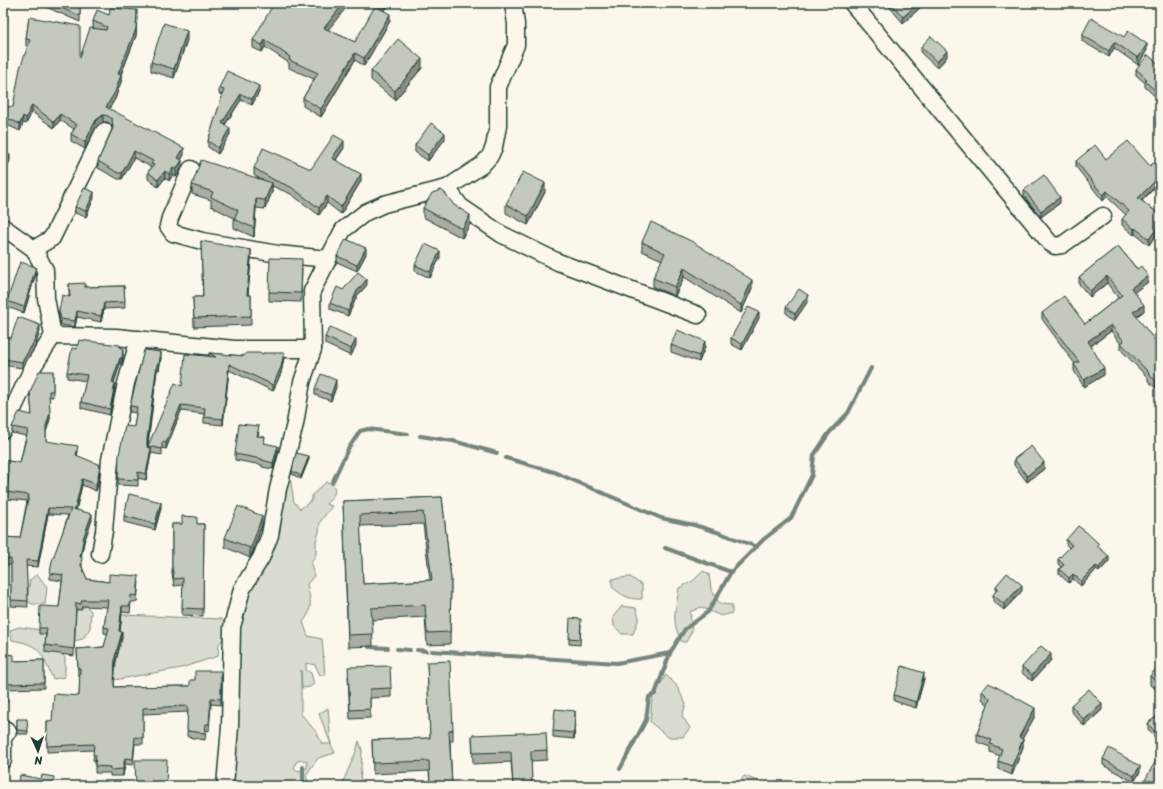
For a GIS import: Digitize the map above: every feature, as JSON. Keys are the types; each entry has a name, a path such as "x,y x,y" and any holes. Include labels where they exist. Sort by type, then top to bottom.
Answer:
{"street":[{"path":"225,786 230,727 232,628 234,614 242,589 261,558 270,535 278,489 299,407 302,382 313,349 312,291 343,230 366,212 384,204 447,188 482,165 490,156 494,147 498,126 498,87 516,45 516,24 513,3"},
{"path":"852,3 1050,243 1055,246 1062,245 1103,216"},
{"path":"34,249 52,238 104,131"},
{"path":"191,169 170,218 168,226 173,233 202,241 278,254 328,259"},
{"path":"447,188 460,206 507,237 558,262 698,315"},
{"path":"3,227 34,249 45,270 46,298 53,336 34,365 3,430"},
{"path":"53,336 139,339 234,349 313,349"},
{"path":"100,554 104,531 110,460 126,383 139,339"},
{"path":"3,728 8,732 3,738"},
{"path":"3,743 3,760"}],"shaded area":[{"path":"282,475 290,477 294,502 300,509 312,500 312,495 326,482 332,483 335,492 326,504 332,506 320,522 316,541 316,554 311,563 314,576 307,584 310,608 309,613 303,622 308,636 322,639 325,675 320,675 315,665 306,663 306,670 311,673 314,684 310,687 302,688 301,670 301,714 317,733 322,744 331,744 335,753 318,758 306,775 309,786 225,786 230,630 219,644 218,656 181,668 114,680 122,615 221,619 231,627 262,554","holes":["301,760 307,761 307,768 298,771 294,768 296,762"]},
{"path":"703,571 709,574 711,589 720,604 732,605 732,613 721,616 701,607 690,612 692,631 686,642 682,642 676,628 675,621 675,609 679,588 693,581"},
{"path":"37,574 47,587 45,604 32,604 27,601 30,580"},
{"path":"630,577 642,585 642,599 633,599 612,587 612,579"},
{"path":"86,606 91,611 90,628 83,639 64,643 60,651 65,658 65,677 53,679 43,657 35,648 22,642 12,640 10,630 19,627 41,630"},
{"path":"622,606 636,608 639,618 633,634 622,634 614,626 613,617"},
{"path":"666,675 676,685 686,704 682,716 690,728 683,737 668,737 650,722 652,699"},
{"path":"328,708 331,744 319,714"},
{"path":"359,741 362,750 360,786 341,786 356,752"},
{"path":"744,776 758,781 760,786 736,786"},
{"path":"415,780 415,786 395,786 395,781"}],"building":[{"path":"50,3 80,3 80,16"},
{"path":"274,3 344,3 324,28 355,42 375,6 390,14 364,58 355,53 321,109 303,98 318,73 289,60 290,57 265,40 262,45 253,40"},
{"path":"891,3 919,3 903,17"},
{"path":"110,8 137,10 136,29 118,74 121,75 115,92 106,107 184,148 178,158 182,160 176,170 173,168 169,174 165,171 158,180 148,172 154,165 151,164 153,161 134,151 122,173 118,173 98,161 113,128 112,119 108,116 103,115 96,120 85,142 71,134 77,125 60,114 54,122 32,105 26,118 23,116 20,124 3,116 3,106 13,107 20,68 30,40 26,39 29,17 80,26 80,58 90,28 106,30 107,27 93,21 97,10 109,15"},
{"path":"3,13 7,14 5,30 3,30"},
{"path":"1091,18 1124,37 1128,31 1147,44 1138,58 1114,42 1109,51 1082,35"},
{"path":"164,23 187,31 174,69 151,62"},
{"path":"931,36 947,51 937,62 921,47"},
{"path":"398,39 422,59 395,91 371,71"},
{"path":"1148,55 1160,65 1160,95 1145,81 1147,79 1136,69"},
{"path":"227,71 259,86 252,99 241,94 222,123 230,128 218,148 208,141 224,90 219,88"},
{"path":"431,123 445,133 428,155 415,145"},
{"path":"334,135 344,141 332,158 361,174 341,207 327,196 319,208 291,187 274,180 254,168 263,148 311,169"},
{"path":"1128,141 1150,166 1153,163 1160,170 1160,176 1138,198 1160,215 1160,224 1149,239 1122,219 1129,211 1107,191 1103,195 1076,161 1095,145 1106,159"},
{"path":"3,151 10,155 3,169"},
{"path":"201,160 272,183 265,200 256,199 254,228 234,219 238,210 211,197 213,192 192,185"},
{"path":"523,172 545,183 528,216 506,204"},
{"path":"1044,175 1060,197 1041,211 1024,190"},
{"path":"84,188 94,192 86,211 75,207"},
{"path":"441,190 454,205 470,215 462,229 423,208 432,193"},
{"path":"651,222 693,242 752,280 741,305 684,268 675,287 653,278 665,253 642,242"},
{"path":"346,239 366,248 357,265 337,256"},
{"path":"201,241 251,250 247,295 251,295 251,316 194,318 193,297 203,297"},
{"path":"425,244 440,251 430,272 415,265"},
{"path":"1118,246 1137,269 1141,266 1148,276 1131,288 1144,305 1133,312 1160,347 1160,376 1156,381 1121,343 1124,341 1111,325 1088,341 1104,368 1084,380 1074,364 1079,362 1042,313 1064,296 1085,324 1122,295 1107,276 1090,291 1079,277"},
{"path":"270,258 302,259 301,293 269,292"},
{"path":"20,262 36,267 24,307 7,301"},
{"path":"358,272 367,279 357,291 348,311 330,303 337,287 343,290"},
{"path":"85,283 85,287 124,286 125,302 104,303 101,316 77,311 75,321 61,319 59,311 62,295 70,297 69,284"},
{"path":"799,289 808,295 795,314 786,307"},
{"path":"748,307 759,312 742,344 731,338"},
{"path":"18,317 40,325 35,340 22,362 3,359 3,337 11,338"},
{"path":"330,327 356,339 351,349 325,337"},
{"path":"677,330 705,341 699,356 671,345"},
{"path":"79,340 120,345 120,348 123,348 122,358 120,358 112,382 115,383 110,409 81,402 87,375 67,372 72,348 77,349"},
{"path":"144,350 161,352 159,364 157,364 147,440 147,447 151,448 146,474 138,472 138,480 118,479 119,455 125,426 134,427 137,407 130,406"},
{"path":"209,353 244,356 246,353 284,353 281,367 273,385 229,364 223,419 204,417 205,408 181,405 166,443 162,442 162,449 148,446 175,383 182,386 185,354 216,357"},
{"path":"39,371 53,371 53,391 49,391 50,413 46,426 46,441 78,446 76,455 100,465 96,484 82,479 75,509 73,509 92,514 84,536 80,557 82,557 81,565 87,579 109,582 109,574 139,576 137,596 131,595 130,606 122,606 119,631 122,632 115,657 114,687 190,686 190,680 195,680 195,671 221,671 221,699 211,698 209,724 206,724 205,733 188,731 188,706 143,708 143,738 135,737 133,759 125,758 123,769 110,770 110,767 95,766 96,755 93,755 94,744 47,746 47,721 52,721 54,694 79,696 80,668 78,668 77,649 104,647 109,628 104,627 108,600 82,600 81,604 76,603 74,649 45,645 47,628 39,628 40,606 59,607 63,575 50,573 52,561 71,509 48,508 38,561 26,560 28,601 11,600 11,559 3,559 3,537 20,538 29,495 7,492 9,474 3,473 3,460 20,463 28,430 12,427 19,412 32,415 30,392"},
{"path":"321,374 336,380 331,395 315,389"},
{"path":"239,424 259,426 257,436 265,437 264,443 278,446 273,463 262,459 235,454"},
{"path":"1031,446 1044,462 1027,476 1014,459"},
{"path":"296,453 309,456 301,476 292,471"},
{"path":"129,494 161,502 155,524 124,516"},
{"path":"442,497 451,579 450,632 427,633 425,605 371,608 373,634 348,635 343,501","holes":["423,512 432,580 363,584 360,515"]},
{"path":"238,506 262,516 250,548 225,538"},
{"path":"182,516 197,517 197,524 204,524 203,609 182,608 183,578 174,579 172,566 172,524 182,524"},
{"path":"1078,526 1099,544 1097,546 1109,556 1099,568 1096,566 1081,581 1073,574 1069,578 1059,569 1064,565 1058,559 1072,545 1066,540"},
{"path":"1007,573 1022,585 1004,604 993,595 998,588 996,586"},
{"path":"570,618 581,619 580,639 569,638"},
{"path":"3,640 8,641 7,654 14,655 14,661 44,660 44,683 6,684 7,698 3,698"},
{"path":"1041,646 1051,654 1032,675 1022,667"},
{"path":"450,661 453,730 449,731 452,786 430,786 429,761 373,763 372,740 430,738 427,662"},
{"path":"1160,664 1160,683 1150,676"},
{"path":"390,666 391,688 370,689 370,709 350,710 348,667"},
{"path":"902,666 924,673 916,702 894,695"},
{"path":"989,683 1035,708 1019,737 1023,739 1012,766 998,761 1002,749 990,744 992,740 977,734 990,699 982,691"},
{"path":"1089,689 1102,704 1084,720 1071,705"},
{"path":"555,709 575,711 574,733 553,731"},
{"path":"1160,714 1160,739 1148,723"},
{"path":"17,719 27,719 28,731 17,730"},
{"path":"546,732 547,750 531,751 532,786 513,786 511,752 473,753 472,735"},
{"path":"1109,748 1140,766 1134,776 1103,759"},
{"path":"1160,754 1160,786 1142,786 1151,769"},
{"path":"135,760 167,760 166,786 136,786"},
{"path":"20,775 41,779 42,775 54,777 53,784 69,786 18,786"},
{"path":"186,783 202,783 202,786 186,786"}],"waterway":[{"path":"620,769 646,720 649,697 655,694 670,653 685,629 708,612 731,572 764,539 791,518 812,475 814,455 829,433 848,413 871,368"},
{"path":"332,483 348,449 360,431 368,429 408,434"},
{"path":"420,436 453,441 497,453"},
{"path":"506,458 554,472 661,518 694,525 757,547"},
{"path":"665,548 731,572"},
{"path":"369,647 388,648"},
{"path":"397,649 410,650"},
{"path":"417,650 426,651"},
{"path":"432,651 617,663 670,653"},
{"path":"303,767 303,786"}]}
